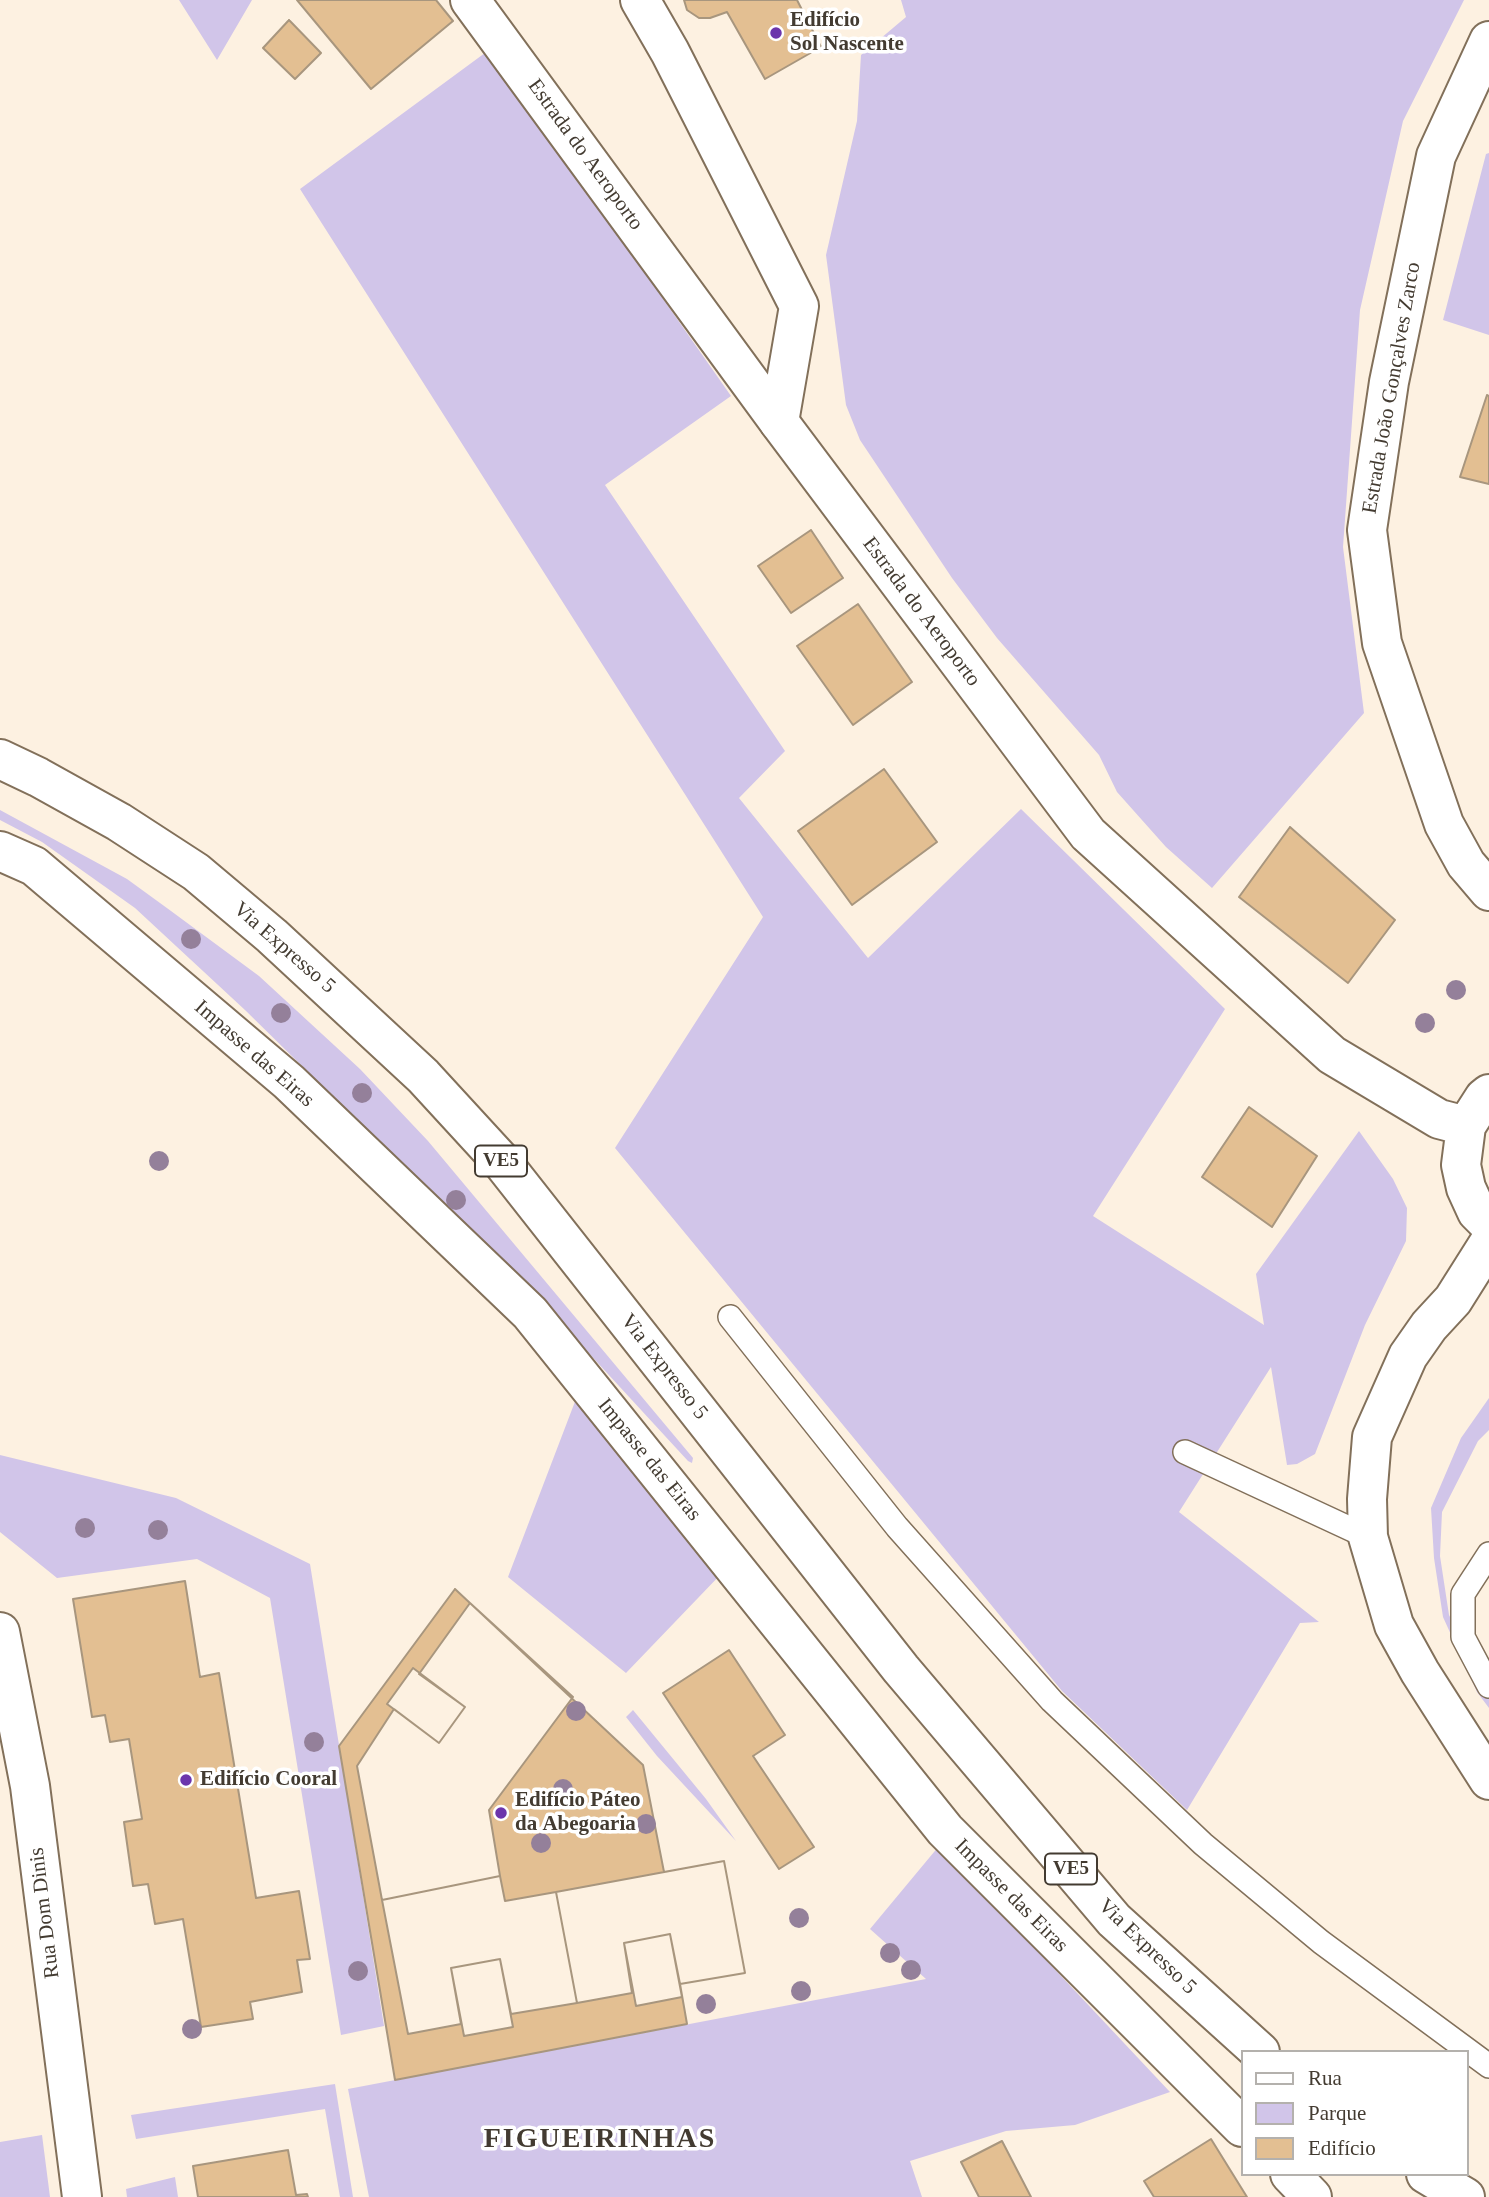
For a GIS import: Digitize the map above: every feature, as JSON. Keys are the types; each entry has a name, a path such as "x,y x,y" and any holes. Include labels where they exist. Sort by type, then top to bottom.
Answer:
{"street":[{"name":"Estrada do Aeroporto","path":"470,0 779,422 1088,834 1332,1055 1439,1119 1466,1126"},
{"path":"640,0 670,52 799,306 779,422"},
{"name":"Estrada João Gonçalves Zarco","path":"1489,41 1436,156 1389,382 1367,530 1382,643 1444,824 1466,864 1489,891"},
{"name":"Via Expresso 5","path":"0,759 119,822 196,872 290,953 423,1076 502,1162 901,1670 1114,1920 1258,2050"},
{"name":"Impasse das Eiras","path":"0,851 34,866 289,1082 530,1313 946,1830 1240,2125"},
{"path":"1489,1094 1466,1126 1461,1165 1466,1188 1478,1212 1489,1224"},
{"path":"1489,1243 1452,1300 1408,1356 1372,1437 1367,1499 1368,1537 1394,1625 1420,1672 1489,1780"},
{"name":"Rua Dom Dinis","path":"0,1632 30,1786 82,2197"},
{"path":"1292,2176 1312,2197"},
{"path":"1429,2176 1465,2197"}],"lane":[{"path":"730,1317 897,1527 1052,1701 1203,1844 1321,1942 1467,2050"},
{"path":"1185,1452 1368,1537"},
{"path":"1489,1554 1463,1594 1463,1637 1489,1686"},
{"path":"1468,2050 1489,2066"}],"green space":[{"path":"179,0 252,0 217,60"},
{"path":"901,0 1464,0 1403,121 1360,310 1343,547 1364,713 1212,888 1166,847 1117,792 1099,755 997,638 952,578 860,440 846,405 826,255 857,121 861,55 906,17"},
{"path":"489,50 731,396 605,485 785,751 739,798 868,958 1021,809 1225,1009 1093,1216 1264,1325 1256,1274 1359,1131 1393,1179 1407,1208 1406,1241 1365,1325 1315,1454 1297,1464 1287,1465 1271,1367 1179,1512 1319,1622 1300,1623 1187,1810 1062,1691 615,1148 763,917 300,189"},
{"path":"1489,153 1489,335 1443,320 1486,154"},
{"path":"0,810 127,879 259,976 360,1069 428,1141 693,1458 692,1463 538,1298 245,1010 135,908 42,842 0,820"},
{"path":"1489,1398 1489,1430 1478,1441 1442,1512 1440,1556 1449,1615 1489,1694 1489,1708 1477,1692 1443,1617 1434,1558 1431,1508 1461,1438"},
{"path":"576,1399 722,1573 626,1673 508,1577"},
{"path":"0,1455 176,1498 310,1564 384,2026 341,2035 270,1598 197,1559 57,1578 0,1532"},
{"path":"633,1710 706,1799 736,1841 657,1756 626,1717"},
{"path":"939,1846 1170,2092 1075,2125 1006,2131 910,2161 922,2197 369,2197 348,2089 926,1979 870,1929"},
{"path":"335,2084 353,2197 340,2197 325,2109 136,2139 131,2115"},
{"path":"42,2135 50,2197 0,2197 0,2142"},
{"path":"175,2177 178,2197 127,2197 126,2189"}],"building":[{"path":"297,0 436,0 453,21 371,89"},
{"name":"Edifício Sol Nascente","path":"684,0 797,0 821,47 765,79 727,12 710,18 699,18 687,10"},
{"path":"289,20 321,53 295,79 263,48"},
{"path":"1487,395 1489,396 1489,484 1460,477"},
{"path":"811,530 843,578 791,613 758,566"},
{"path":"858,604 912,682 853,725 797,646"},
{"path":"884,769 937,842 852,905 798,831"},
{"path":"1290,827 1395,920 1348,983 1239,897"},
{"path":"1249,1107 1317,1156 1272,1227 1202,1177"},
{"name":"Edifício Cooral","path":"185,1581 200,1677 219,1673 256,1898 299,1891 310,1959 297,1960 302,1992 250,2002 253,2019 201,2027 183,1919 155,1924 148,1884 133,1886 124,1822 142,1819 129,1739 110,1742 105,1715 92,1717 73,1599"},
{"name":"Edifício Páteo da Abegoaria","path":"455,1589 643,1765 664,1872 724,1861 745,1973 680,1984 687,2024 395,2080 339,1746"},
{"name":"Edifício Páteo da Abegoaria","path":"470,1603 573,1697 489,1810 500,1876 382,1900 357,1766 394,1709 439,1743 465,1707 419,1674"},
{"path":"729,1650 785,1735 753,1756 814,1847 779,1869 663,1693"},
{"path":"413,1668 465,1707 439,1743 387,1704"},
{"name":"Edifício Páteo da Abegoaria","path":"724,1861 745,1973 680,1984 670,1934 624,1943 632,1993 577,2003 556,1892"},
{"name":"Edifício Páteo da Abegoaria","path":"500,1876 505,1901 556,1892 577,2003 511,2014 500,1959 451,1968 461,2024 408,2034 382,1900"},
{"path":"670,1934 682,1997 636,2006 624,1943"},
{"path":"500,1959 513,2027 464,2036 451,1968"},
{"path":"1211,2139 1247,2197 1154,2197 1144,2181"},
{"path":"1002,2141 1031,2197 979,2197 961,2162"},
{"path":"288,2150 296,2195 307,2194 308,2197 198,2197 193,2166"}],"place":[{"name":"Edifício Sol Nascente","path":"776,33"},
{"name":"Edifício Cooral","path":"186,1780"},
{"name":"Edifício Páteo da Abegoaria","path":"501,1813"}],"district":[{"name":"FIGUEIRINHAS","path":"600,2140"}]}
